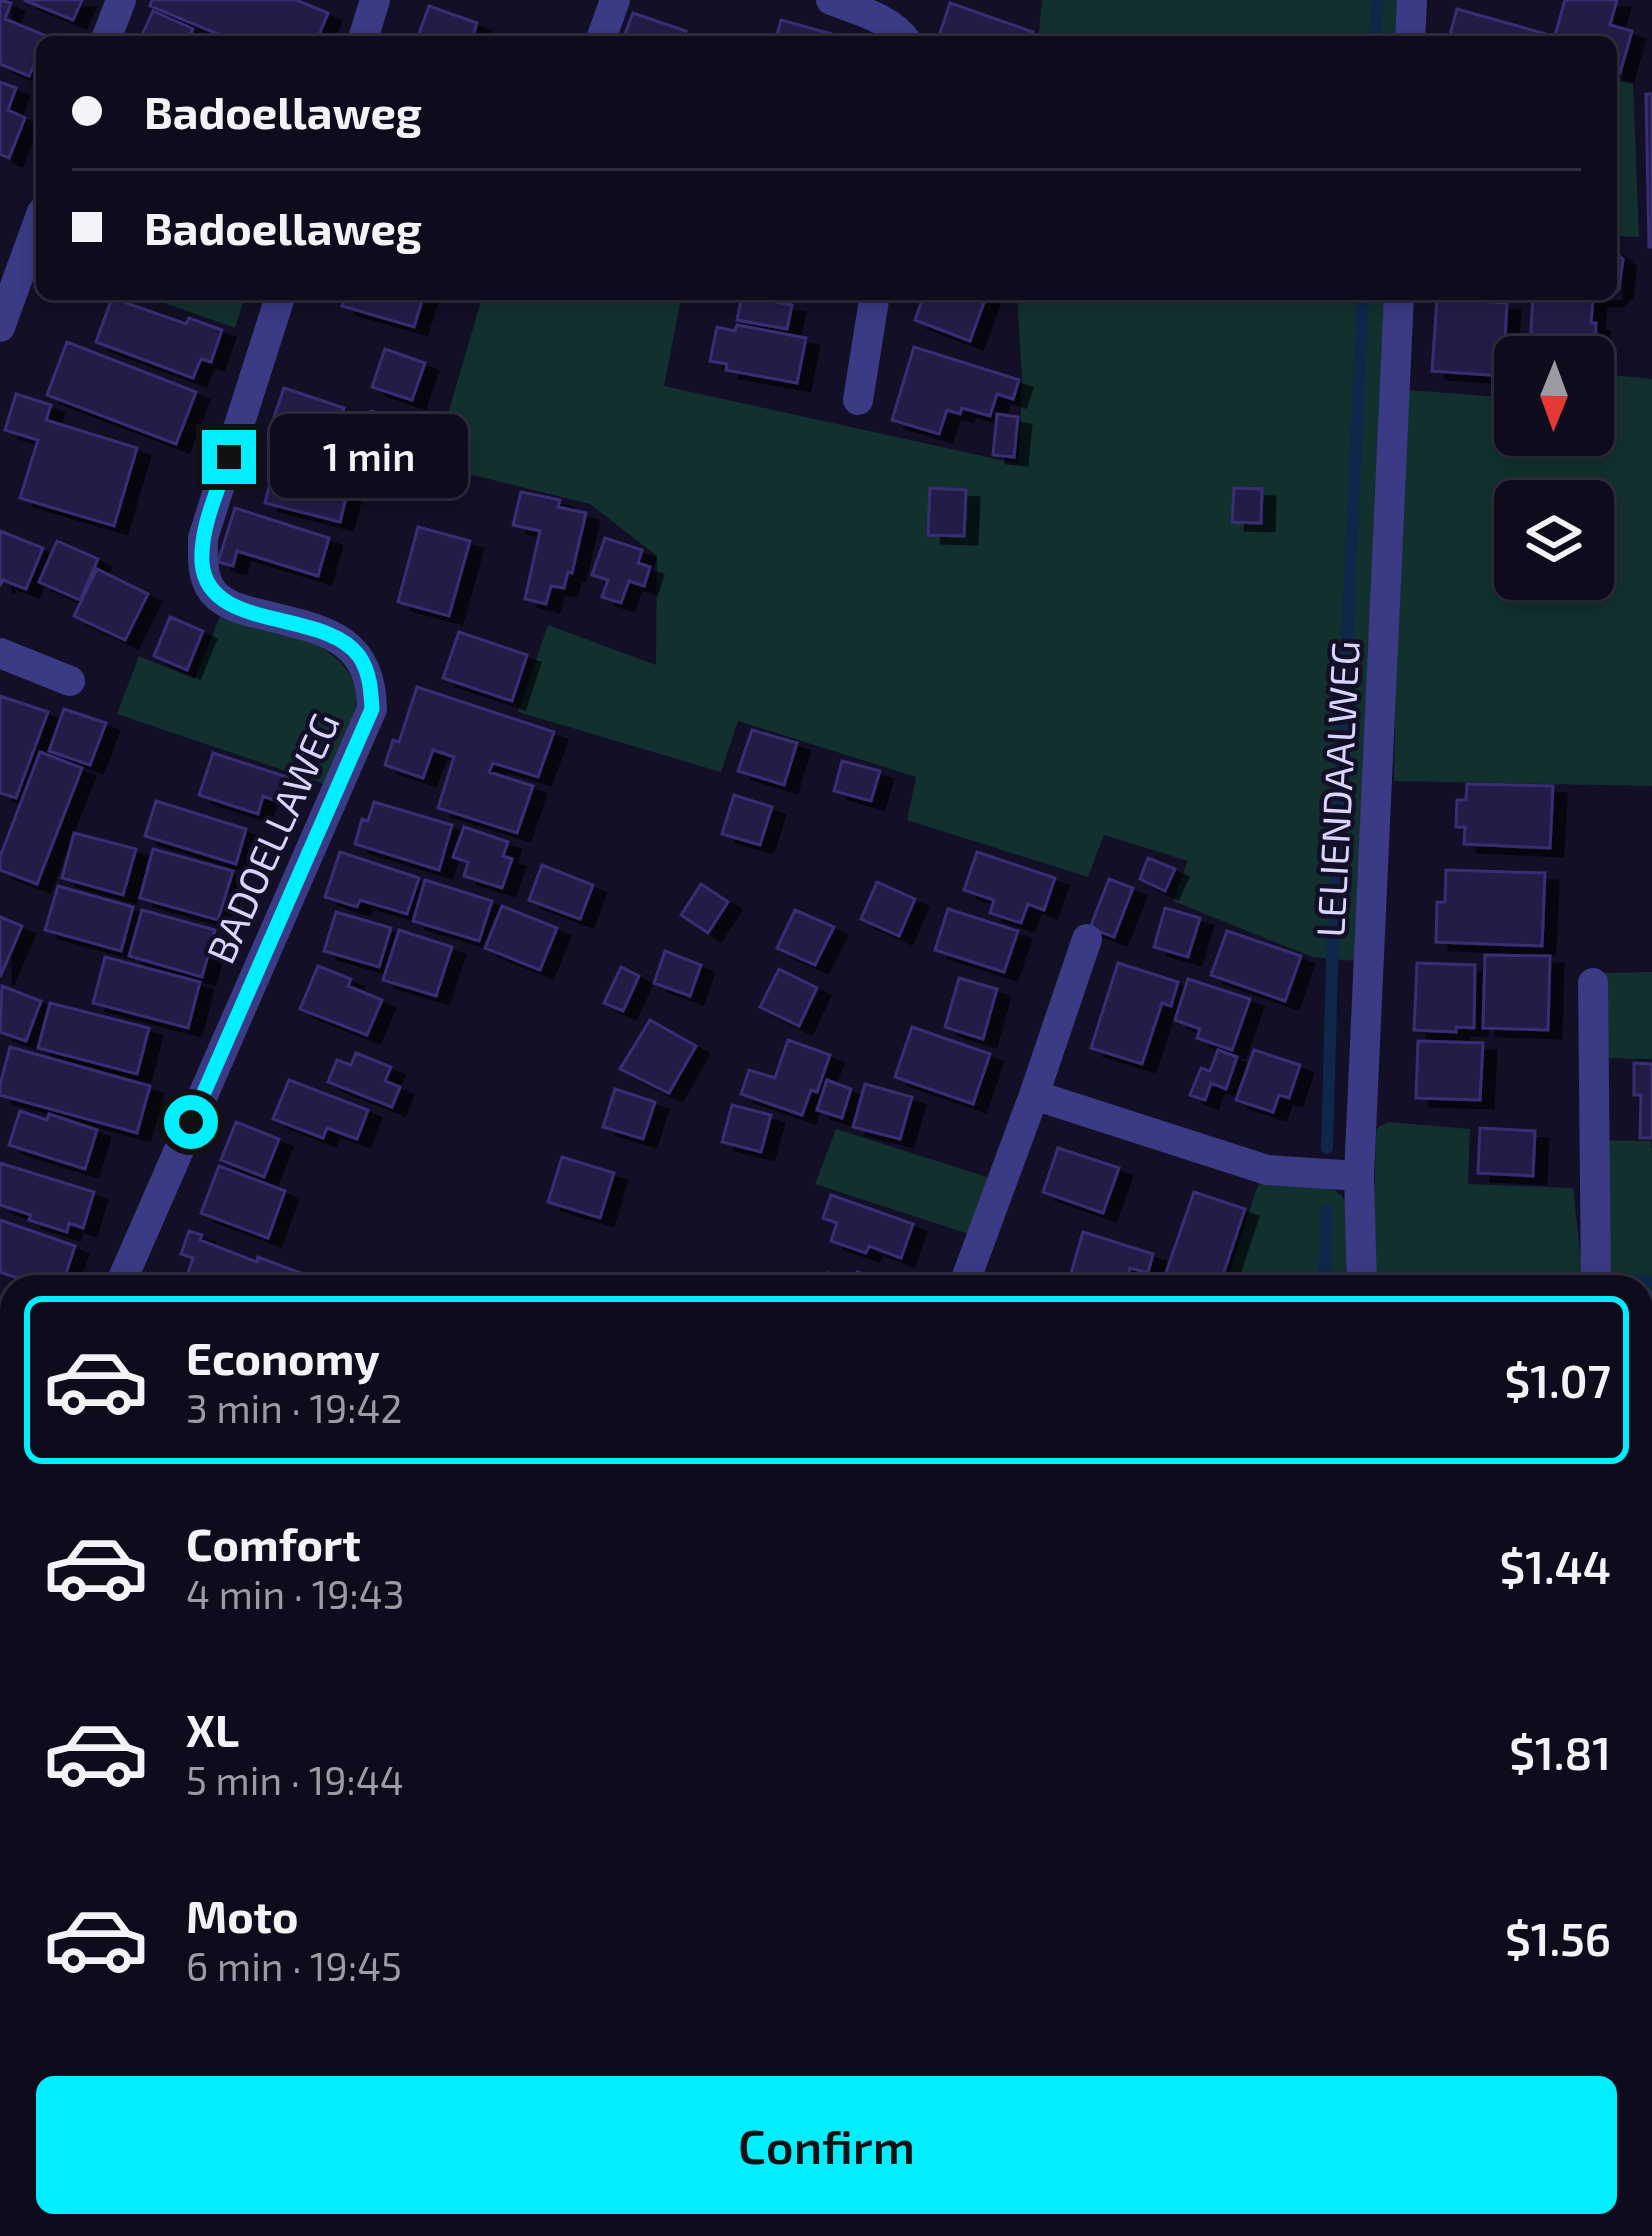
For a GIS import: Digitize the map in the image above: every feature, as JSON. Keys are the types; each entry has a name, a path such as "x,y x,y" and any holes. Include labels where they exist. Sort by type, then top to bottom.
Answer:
{"street":[{"path":"107,36 121,0"},
{"path":"364,36 375,0"},
{"path":"602,36 615,0"},
{"path":"831,0 896,32"},
{"path":"1410,36 1412,0"},
{"path":"0,327 36,228"},
{"name":"BADOELLAWEG","path":"124,1275 372,709 368,672 357,652 328,634 236,609 213,592 202,569 202,538 279,300"},
{"path":"858,400 874,300"},
{"name":"LELIENDAALWEG","path":"1362,1275 1359,1176 1399,300"},
{"path":"0,653 70,681"},
{"path":"967,1275 1087,939"},
{"path":"1593,983 1596,1275"},
{"path":"1034,1095 1267,1170 1359,1176"}],"green space":[{"path":"1042,0 1398,0 1396,36 1039,36"},
{"path":"1617,80 1633,84 1639,237 1617,236"},
{"path":"156,300 244,300 235,328"},
{"path":"481,300 681,300 664,386 1019,464 1022,379 1017,300 1385,300 1355,961 1312,957 1173,901 1188,861 1104,835 1088,877 907,820 916,777 738,721 721,772 518,712 548,625 656,665 657,556 590,504 433,465"},
{"path":"1614,375 1652,379 1652,786 1394,781 1398,555 1408,390 1494,397 1494,456 1614,456"},
{"path":"221,614 308,641 344,667 354,684 356,706 324,784 117,714 139,656 195,679"},
{"path":"1652,972 1652,1059 1596,1058 1599,973"},
{"path":"1388,1122 1470,1129 1468,1184 1573,1188 1583,1275 1372,1275 1377,1128"},
{"path":"836,1129 990,1178 969,1234 815,1184"},
{"path":"1593,1140 1652,1141 1652,1275 1601,1275"},
{"path":"1268,1179 1334,1190 1342,1196 1348,1208 1346,1275 1229,1275 1260,1183"}],"building":[{"path":"0,0 11,3 5,19 46,36 36,36 36,59 29,76 0,64"},
{"path":"24,0 82,0 73,20"},
{"path":"152,0 296,0 328,13 318,36 222,36 150,6"},
{"path":"1565,0 1617,0 1610,25 1632,31 1620,73 1617,36 1555,36"},
{"path":"950,3 1033,32 1031,36 939,36"},
{"path":"429,6 477,23 473,36 418,36"},
{"path":"1457,9 1546,34 1546,36 1450,36"},
{"path":"153,11 193,29 190,36 143,33"},
{"path":"633,13 686,31 684,36 624,36"},
{"path":"781,20 839,36 777,36"},
{"path":"0,82 16,88 8,110 25,118 9,158 0,154"},
{"path":"1646,94 1652,94 1652,247 1649,247"},
{"path":"1617,254 1623,259 1619,289 1617,291"},
{"path":"111,300 186,324 189,318 222,330 211,362 201,359 193,378 96,342"},
{"path":"344,300 422,300 414,327 342,306"},
{"path":"741,300 792,305 787,329 737,320"},
{"path":"922,300 985,300 970,341 915,320"},
{"path":"1437,300 1507,303 1505,336 1494,336 1494,375 1432,371"},
{"path":"1533,300 1593,300 1591,323 1596,323 1596,336 1531,336"},
{"path":"737,325 806,338 797,383 726,370 727,364 710,361 717,327 735,331"},
{"path":"67,342 196,392 176,444 47,395"},
{"path":"914,347 1019,380 1013,399 997,394 990,416 962,408 960,414 947,410 939,434 892,420"},
{"path":"385,349 425,363 412,400 372,387"},
{"path":"284,388 344,408 330,449 270,429"},
{"path":"16,394 51,405 46,420 137,448 114,526 20,498 38,440 5,430"},
{"path":"371,411 425,428 414,464 359,447"},
{"path":"997,414 1018,417 1014,457 993,455"},
{"path":"278,451 353,470 340,522 265,503"},
{"path":"930,488 966,490 964,536 928,535"},
{"path":"1234,488 1262,489 1261,523 1232,522"},
{"path":"521,492 560,500 558,507 586,513 572,573 568,572 564,588 551,586 546,604 525,599 540,531 513,525"},
{"path":"235,508 329,538 318,576 237,551 233,566 218,562"},
{"path":"418,527 470,541 449,616 398,602"},
{"path":"0,531 43,548 26,589 3,580 0,586"},
{"path":"605,538 642,550 638,563 650,567 644,586 629,581 621,603 602,597 608,580 592,575"},
{"path":"57,541 98,559 80,600 39,582"},
{"path":"97,569 148,594 125,640 74,616"},
{"path":"170,617 203,631 187,670 154,656"},
{"path":"459,632 527,655 512,701 443,678"},
{"path":"417,687 554,732 538,777 493,763 489,772 533,786 517,833 438,808 454,757 433,750 423,778 385,765 393,740 399,742"},
{"path":"0,696 48,712 16,798 0,793"},
{"path":"64,709 106,723 90,765 49,751"},
{"path":"752,730 797,743 784,785 738,771"},
{"path":"40,752 82,768 37,884 0,870 0,857"},
{"path":"213,753 287,777 279,802 263,796 258,814 199,795"},
{"path":"842,761 880,771 871,801 834,791"},
{"path":"1467,784 1553,786 1550,848 1464,844 1465,827 1456,827 1457,800 1466,800"},
{"path":"734,795 772,807 760,845 722,834"},
{"path":"156,801 246,829 236,864 145,836"},
{"path":"374,802 452,825 439,870 355,844 362,819 368,821"},
{"path":"464,827 508,842 503,856 512,859 502,888 464,876 468,862 453,857"},
{"path":"74,833 136,849 123,895 62,878"},
{"path":"153,849 233,871 218,920 140,898"},
{"path":"340,852 419,878 407,914 360,900 357,907 325,897"},
{"path":"977,852 1055,878 1044,910 1028,904 1021,923 990,913 994,900 964,890"},
{"path":"1148,858 1175,869 1165,891 1140,879"},
{"path":"542,865 593,885 580,919 529,900"},
{"path":"1446,870 1545,873 1542,946 1436,942 1437,902 1445,902"},
{"path":"1109,879 1133,888 1114,937 1090,928"},
{"path":"425,880 492,901 479,941 413,921"},
{"path":"877,882 915,899 899,936 861,919"},
{"path":"701,884 728,902 708,933 681,915"},
{"path":"58,886 133,907 121,951 45,930"},
{"path":"502,906 557,928 540,970 485,948"},
{"path":"1165,908 1200,918 1188,957 1154,947"},
{"path":"948,909 1018,931 1004,972 935,950"},
{"path":"142,910 215,930 202,977 129,956"},
{"path":"795,910 834,927 815,965 777,948"},
{"path":"336,912 391,928 379,967 324,951"},
{"path":"0,917 22,926 0,977"},
{"path":"399,930 452,947 436,996 383,980"},
{"path":"1227,931 1301,956 1285,1001 1211,975"},
{"path":"665,951 701,965 690,996 654,983"},
{"path":"1485,955 1550,956 1548,1030 1483,1028"},
{"path":"105,957 200,982 188,1028 93,1003"},
{"path":"1118,963 1178,982 1171,1006 1162,1003 1142,1064 1091,1048"},
{"path":"1417,963 1475,965 1474,1028 1414,1030"},
{"path":"318,966 351,979 348,986 382,1000 367,1035 300,1009"},
{"path":"621,967 639,976 623,1011 604,1003"},
{"path":"779,969 817,988 799,1026 760,1007"},
{"path":"959,978 997,989 983,1039 945,1027"},
{"path":"1188,979 1250,999 1232,1050 1197,1038 1200,1029 1175,1020"},
{"path":"2,986 41,1001 26,1041 0,1032"},
{"path":"50,1003 149,1028 137,1074 38,1048"},
{"path":"650,1020 696,1046 669,1093 620,1069"},
{"path":"912,1027 990,1054 973,1104 895,1077"},
{"path":"788,1040 830,1055 817,1092 811,1090 802,1115 741,1094 749,1070 775,1078"},
{"path":"1418,1041 1483,1043 1480,1100 1416,1098"},
{"path":"10,1047 150,1086 137,1133 0,1095"},
{"path":"1218,1050 1237,1057 1226,1089 1211,1083 1205,1100 1190,1095 1201,1068 1210,1071"},
{"path":"1254,1050 1300,1065 1289,1098 1279,1095 1273,1112 1236,1100"},
{"path":"356,1053 391,1067 385,1081 400,1087 392,1107 328,1082 337,1060 351,1065"},
{"path":"1634,1063 1652,1064 1652,1138 1640,1138 1641,1095 1634,1095"},
{"path":"289,1080 368,1110 357,1139 327,1128 323,1138 273,1119"},
{"path":"827,1080 851,1089 842,1118 817,1110"},
{"path":"865,1084 912,1097 900,1139 853,1127"},
{"path":"615,1089 655,1102 643,1139 603,1127"},
{"path":"732,1105 771,1115 761,1152 722,1142"},
{"path":"20,1111 47,1120 49,1114 97,1130 85,1169 9,1145"},
{"path":"236,1122 279,1139 264,1177 221,1160"},
{"path":"1480,1128 1535,1131 1533,1176 1478,1173"},
{"path":"1058,1148 1119,1168 1103,1213 1043,1192"},
{"path":"562,1157 614,1173 600,1218 548,1202"},
{"path":"0,1163 94,1192 83,1228 69,1223 67,1232 0,1205"},
{"path":"219,1166 285,1191 268,1238 201,1213"},
{"path":"1194,1192 1245,1209 1223,1275 1165,1275"},
{"path":"831,1195 913,1224 901,1258 869,1246 866,1253 831,1241 837,1223 823,1218"},
{"path":"0,1220 75,1246 66,1275 0,1272"},
{"path":"189,1231 202,1235 200,1240 257,1262 258,1257 306,1275 194,1275 188,1273 193,1258 181,1254"},
{"path":"1083,1232 1153,1254 1148,1273 1130,1268 1128,1275 1070,1275"}],"waterway":[{"path":"1375,36 1377,0"},
{"path":"1327,1148 1363,300"},
{"path":"1324,1275 1327,1210"}],"route":[{"path":"191,1122 372,709 368,672 357,652 328,634 236,609 213,592 202,569 202,538 229,457"}]}
